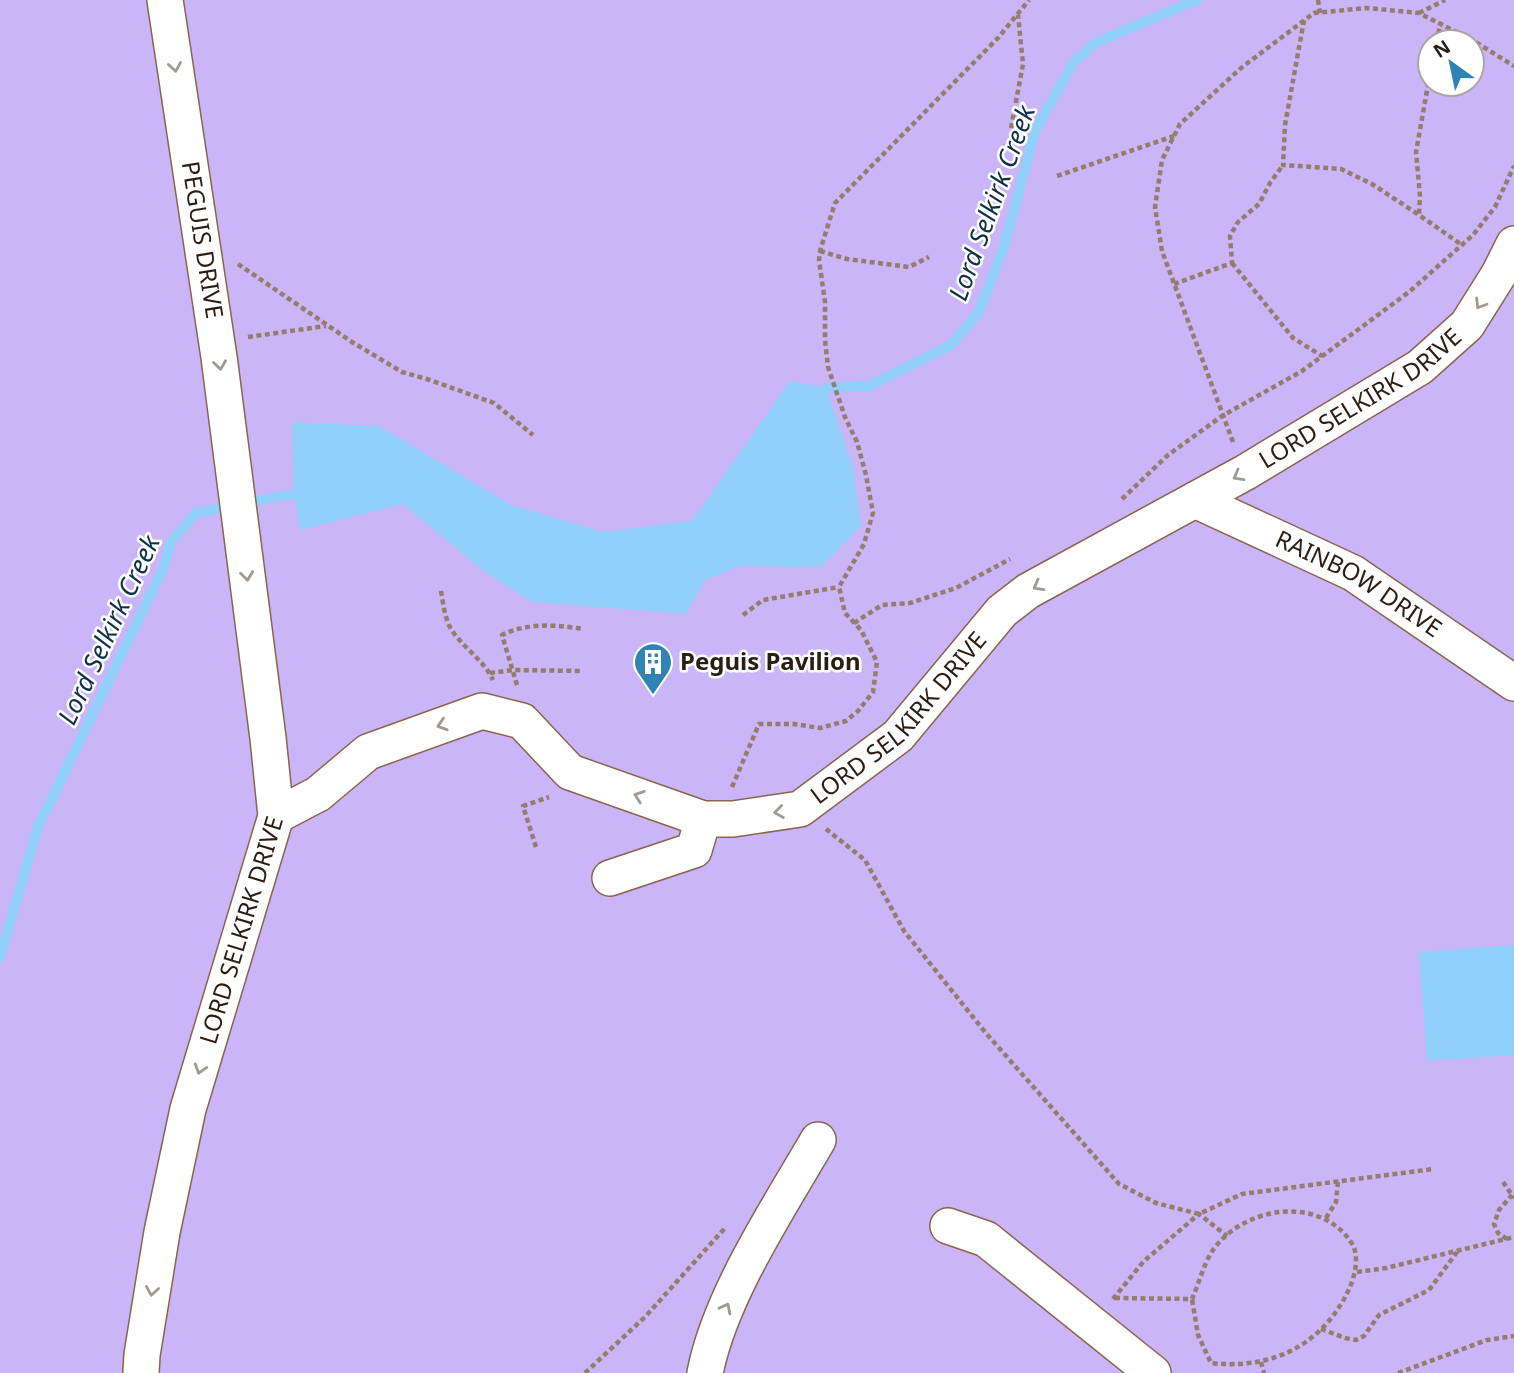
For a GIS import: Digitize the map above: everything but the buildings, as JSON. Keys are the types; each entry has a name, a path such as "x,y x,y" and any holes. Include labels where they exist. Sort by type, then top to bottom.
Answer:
{"street":[{"name":"PEGUIS DRIVE","path":"165,0 217,342 276,816"},
{"name":"LORD SELKIRK DRIVE","path":"141,1373 162,1232 187,1109 276,816 318,794 368,752 482,711 522,721 570,772 704,819 733,819 800,809 898,736 1002,611 1028,592 1246,472 1420,368 1467,325 1514,244"},
{"name":"RAINBOW DRIVE","path":"1195,500 1353,573 1514,683"},
{"path":"610,878 694,850 704,819"},
{"path":"705,1373 720,1321 817,1140"},
{"path":"948,1226 986,1239 1153,1373"}],"path":[{"path":"704,819 724,803 759,724 794,724 820,728 846,721 873,692 877,662 861,630 845,613 839,587 864,544 873,513 857,442 831,377 825,340 825,302 820,251 835,203 998,38 1029,0"},
{"path":"1318,0 1320,13"},
{"path":"1419,13 1445,0"},
{"path":"1246,472 1222,415 1162,251 1155,207 1162,160 1181,124 1241,68 1314,13 1367,8 1419,13 1514,65"},
{"path":"1011,128 1023,64 1018,14"},
{"path":"1304,20 1285,125 1283,165 1259,204 1238,222 1230,236 1232,263 1293,338 1322,356"},
{"path":"1439,28 1440,24"},
{"path":"1419,215 1416,152 1426,98"},
{"path":"1057,176 1174,135"},
{"path":"1283,165 1341,169 1372,184 1462,245"},
{"path":"1116,504 1168,455 1222,415 1301,371 1409,292 1473,235 1495,207 1514,166"},
{"path":"201,236 327,326 401,372 494,403 533,435"},
{"path":"820,251 847,259 909,267 929,257"},
{"path":"1174,284 1232,263"},
{"path":"217,342 327,326"},
{"path":"854,622 882,605 910,603 956,588 1022,554"},
{"path":"743,615 763,600 839,587"},
{"path":"440,591 450,627 486,666 500,692 522,721"},
{"path":"522,721 513,670 502,635 514,629 549,624 584,629"},
{"path":"490,673 513,670 581,671"},
{"path":"536,847 523,806 555,795"},
{"path":"800,809 865,860 904,931 985,1032 1119,1184 1156,1203 1199,1214 1227,1236"},
{"path":"1093,1325 1144,1262 1199,1214 1242,1194 1433,1169"},
{"path":"1326,1219 1336,1202 1338,1181"},
{"path":"1503,1182 1513,1197 1499,1210 1494,1224 1498,1233 1511,1238"},
{"path":"1285,1210 1326,1219 1353,1243 1357,1272 1340,1309 1306,1343 1261,1362 1234,1366 1211,1363 1198,1335 1192,1299 1213,1250 1227,1236 1257,1216 1285,1210"},
{"path":"585,1373 645,1317 730,1223"},
{"path":"1357,1272 1386,1268 1511,1238"},
{"path":"1321,1329 1356,1340 1364,1336 1379,1315 1429,1290 1457,1252"},
{"path":"1114,1298 1192,1299"},
{"path":"1398,1373 1487,1340 1514,1336"},
{"path":"1261,1362 1264,1373"}],"shaded area":[{"path":"0,0 1514,0 1514,1373 0,1373"}],"water":[{"path":"790,381 826,388 853,466 861,526 821,567 741,566 705,580 686,614 532,602 484,571 403,504 300,530 294,492 292,422 379,426 511,505 603,532 692,521"},
{"path":"1514,945 1514,1055 1427,1061 1419,952"}],"waterway":[{"name":"Lord Selkirk Creek","path":"817,397 826,388 869,386 951,345 979,312 1004,247 1035,131 1073,63 1095,43 1197,0"},
{"name":"Lord Selkirk Creek","path":"0,957 38,827 163,569 171,542 196,513 307,491"}],"place":[{"name":"Peguis Pavilion","path":"653,696"}]}
